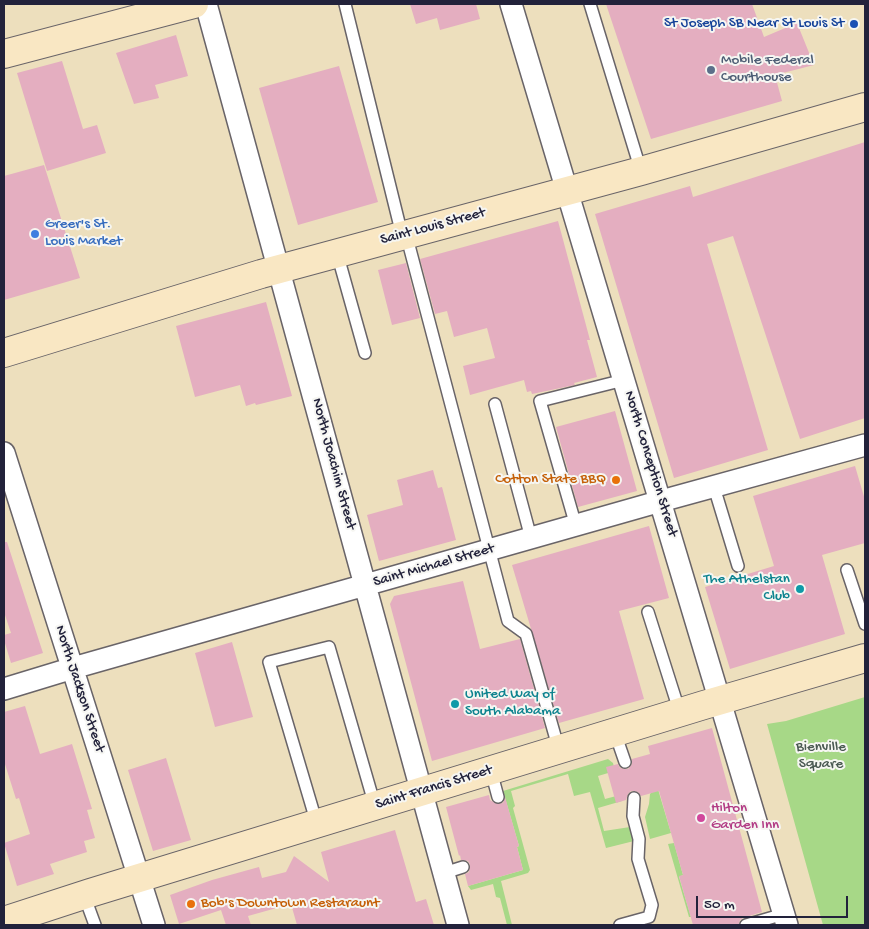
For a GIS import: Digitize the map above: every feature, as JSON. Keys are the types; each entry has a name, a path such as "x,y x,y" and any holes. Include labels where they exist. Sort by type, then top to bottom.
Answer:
{"street":[{"path":"4,54 194,4"},
{"name":"North Joachim Street","path":"206,4 421,792 453,870 458,925"},
{"name":"North Conception Street","path":"511,4 786,920"},
{"name":"Saint Louis Street","path":"4,354 279,269 641,171 865,107"},
{"name":"Saint Michael Street","path":"4,689 661,501 865,445"},
{"name":"North Jackson Street","path":"4,452 154,925"},
{"name":"Saint Francis Street","path":"4,921 680,712 865,658"}],"lane":[{"path":"345,4 404,235 508,621 526,634 559,750"},
{"path":"590,4 641,171"},
{"path":"337,253 365,353"},
{"path":"576,526 540,402 624,380"},
{"path":"495,404 531,538"},
{"path":"714,487 738,566"},
{"path":"847,570 865,624"},
{"path":"648,612 680,712"},
{"path":"318,824 269,662 328,647 375,806"},
{"path":"615,733 625,762"},
{"path":"491,771 498,798"},
{"path":"620,925 649,917 652,905 638,858 639,839 632,816 634,798"},
{"path":"84,895 95,925"},
{"path":"746,925 786,920"}],"green space":[{"name":"Bienville Square","path":"865,697 865,925 823,925 767,724 786,721"},
{"path":"608,759 613,763 615,771 598,776 605,799 620,795 622,801 598,808 604,831 630,827 634,841 606,848 590,792 574,796 568,774 511,791 515,806 513,808 530,870 528,873 501,881 512,925 507,925 500,898 496,897 493,884 471,890 468,886 523,870 517,847 519,846 503,791"},
{"path":"657,786 671,833 650,839 645,817 650,794"},
{"path":"674,843 683,875 679,877 691,917 689,917 668,844"}],"building":[{"path":"410,4 476,4 480,19 440,30 437,18 416,24"},
{"name":"Mobile Federal Courthouse","path":"606,4 752,4 764,37 797,23 814,65 775,75 782,101 651,139"},
{"path":"176,35 188,76 155,85 159,98 134,104 116,53"},
{"path":"62,61 83,129 97,125 106,153 47,171 17,73"},
{"path":"339,66 378,202 298,225 259,88"},
{"path":"865,142 865,418 800,439 733,236 707,244 768,450 674,478 595,214 690,186 693,197"},
{"name":"Greer's St. Louis Market","path":"44,165 80,278 4,300 4,176"},
{"path":"558,221 590,340 587,340 597,377 574,383 575,385 532,394 531,391 527,392 524,380 470,395 463,366 495,358 487,328 454,337 447,311 435,314 420,259"},
{"path":"406,263 420,318 392,325 378,270"},
{"path":"266,302 292,396 246,406 240,385 195,397 176,326"},
{"path":"615,411 637,491 578,507 556,427"},
{"path":"855,466 865,500 865,543 822,555 845,634 730,669 705,587 774,566 753,496"},
{"path":"433,470 438,488 442,487 456,540 379,561 367,515 403,505 397,480"},
{"path":"649,526 669,598 619,611 644,699 559,723 512,565"},
{"path":"4,542 7,542 43,653 11,663 4,640 4,635 11,633 4,612"},
{"path":"463,581 480,649 520,639 545,728 432,761 390,604 394,596"},
{"path":"232,642 253,717 215,727 195,653"},
{"path":"25,706 40,754 72,744 92,809 87,810 95,838 84,841 87,852 50,864 54,874 17,886 4,843 30,834 19,798 16,799 4,761 4,712"},
{"name":"Hilton Garden Inn","path":"712,728 762,912 743,918 740,920 739,925 693,925 679,876 683,875 659,791 641,796 638,792 631,791 626,800 616,803 606,767 618,764 620,768 628,769 632,764 632,759 650,754 648,746"},
{"path":"166,758 191,840 153,851 128,770"},
{"path":"489,795 490,800 497,804 503,803 505,797 519,846 517,847 523,870 468,886 465,874 469,872 470,865 468,861 461,860 459,856 446,807"},
{"path":"395,830 416,902 426,899 434,925 297,925 291,904 248,916 251,925 226,925 221,910 179,924 170,895 212,880 259,867 262,878 286,872 294,856 329,882 321,852"}],"place":[{"name":"St Joseph SB Near St Louis St","path":"854,24"},
{"name":"Mobile Federal Courthouse","path":"711,70"},
{"name":"Greer's St. Louis Market","path":"35,234"},
{"name":"Cotton State BBQ","path":"616,480"},
{"name":"The Athelstan Club","path":"800,589"},
{"name":"United Way of South Alabama","path":"455,704"},
{"name":"Hilton Garden Inn","path":"701,818"},
{"name":"Bob's Downtown Restaraunt","path":"191,904"}]}
